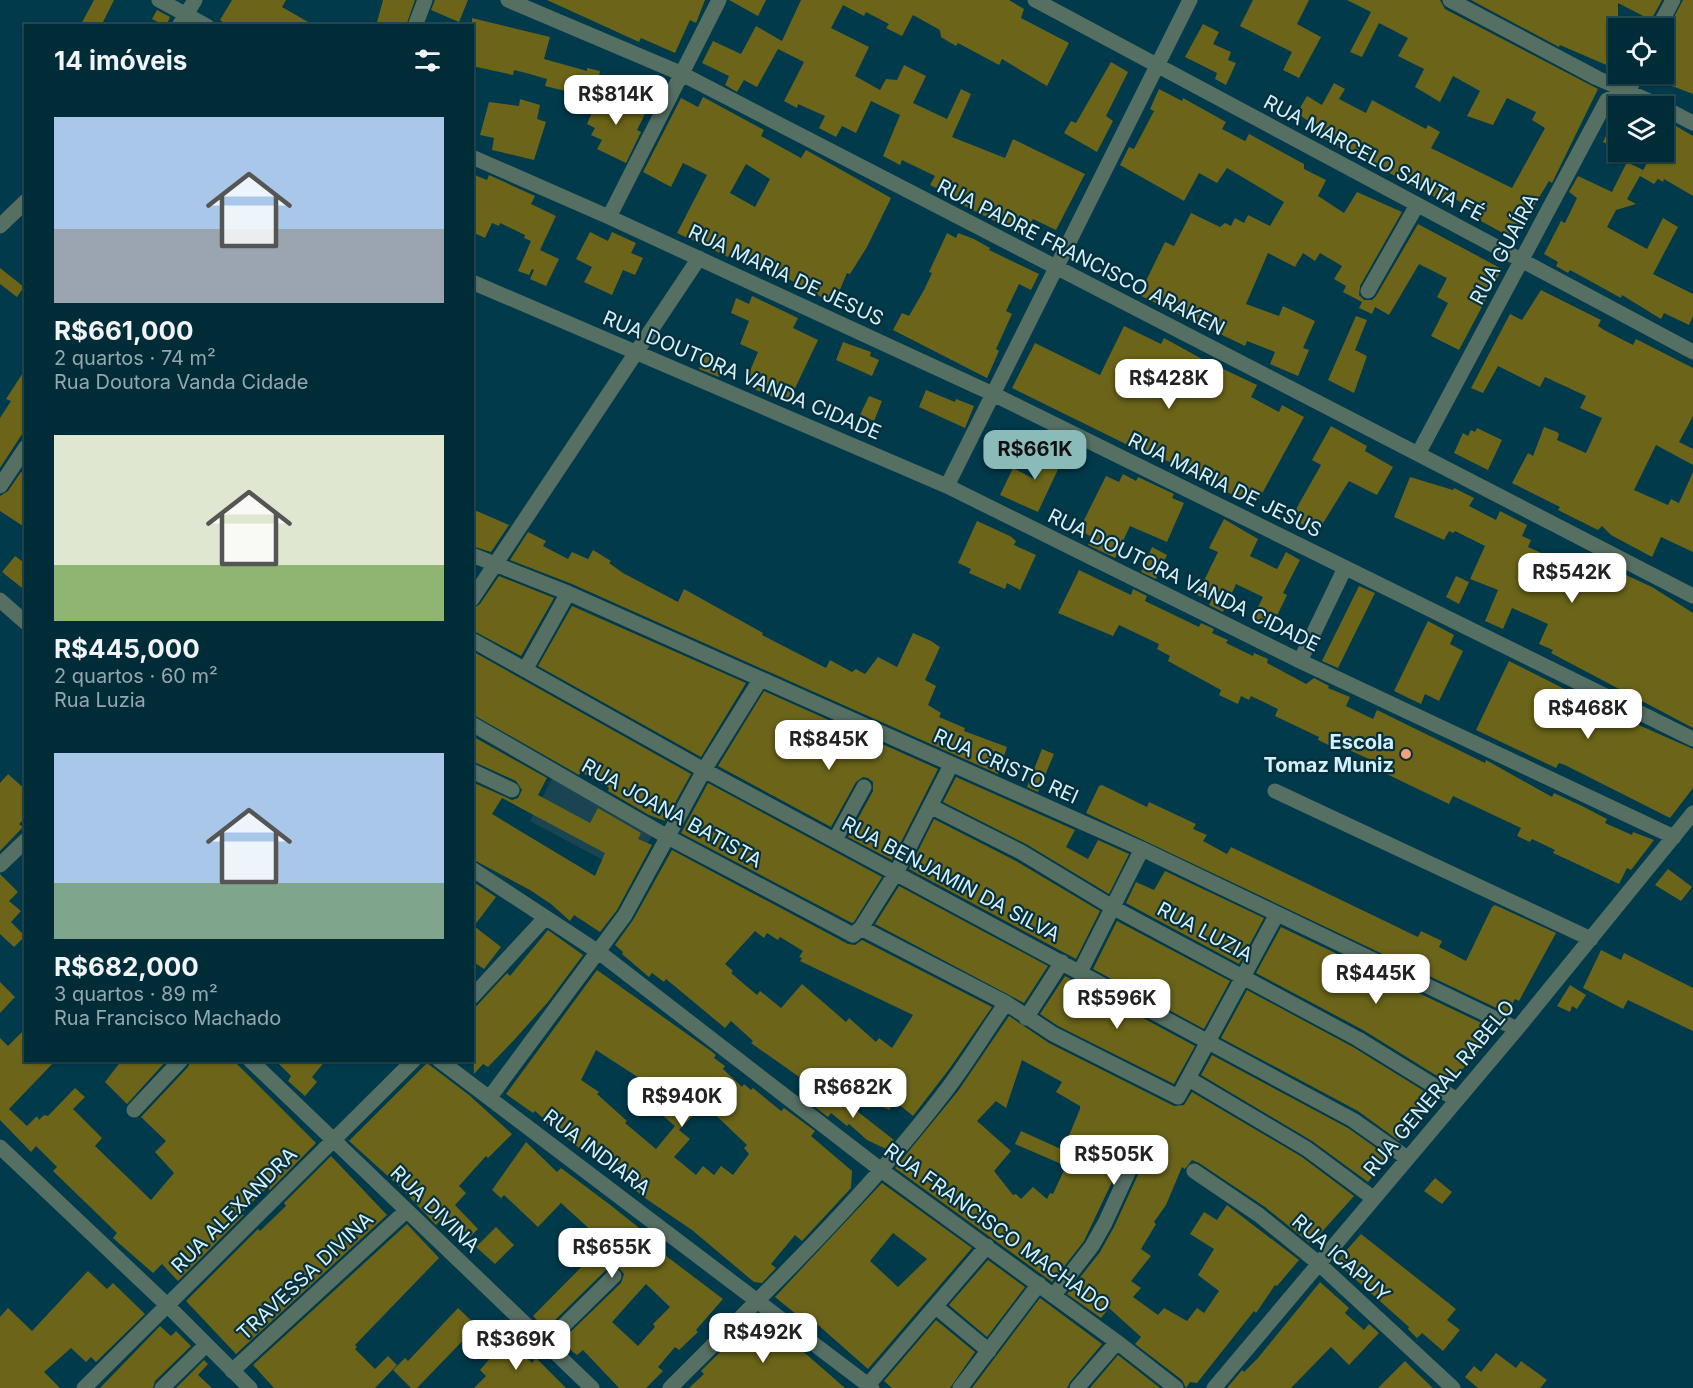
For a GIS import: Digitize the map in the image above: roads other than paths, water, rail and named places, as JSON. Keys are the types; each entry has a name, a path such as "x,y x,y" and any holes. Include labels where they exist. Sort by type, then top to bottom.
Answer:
{"street":[{"path":"159,0 183,20 199,24"},
{"path":"183,20 195,0"},
{"path":"416,24 425,0"},
{"name":"RUA PADRE FRANCISCO ARAKEN","path":"508,0 680,73 1693,596"},
{"path":"609,217 719,0"},
{"name":"RUA MARCELO SANTA FÉ","path":"1035,0 1693,352"},
{"path":"947,486 1190,0"},
{"path":"1450,0 1598,78 1641,96"},
{"path":"1663,18 1673,0"},
{"path":"1629,90 1632,84"},
{"name":"RUA GUAÍRA","path":"1418,454 1607,100 1629,90"},
{"path":"1674,113 1693,123"},
{"name":"RUA MARIA DE JESUS","path":"474,158 609,217 993,394 1693,739"},
{"path":"0,226 24,203"},
{"path":"1368,291 1417,205"},
{"path":"474,596 699,258"},
{"name":"RUA DOUTORA VANDA CIDADE","path":"474,283 947,486 1300,661 1674,837"},
{"path":"0,486 24,450"},
{"name":"RUA CRISTO REI","path":"474,556 568,593 1142,849 1517,1029"},
{"path":"1300,661 1345,568"},
{"path":"525,670 568,593"},
{"path":"0,600 24,618"},
{"name":"RUA BENJAMIN DA SILVA","path":"474,641 704,770 897,871 1353,1119 1407,1158"},
{"path":"490,1097 600,953 625,915 666,836 760,680"},
{"name":"RUA JOANA BATISTA","path":"474,725 666,836 857,932 1006,1003 1053,1034 1178,1097 1189,1079"},
{"path":"857,932 897,871 951,765"},
{"path":"474,772 512,790"},
{"path":"835,840 864,787"},
{"path":"1275,791 1591,939"},
{"name":"RUA LUZIA","path":"930,807 1022,852 1112,908 1358,1039 1457,1100"},
{"name":"RUA GENERAL RABELO","path":"1214,1388 1317,1262 1517,1029 1693,813"},
{"path":"0,865 24,843"},
{"path":"1080,972 1142,849"},
{"name":"RUA FRANCISCO MACHADO","path":"474,870 600,953 881,1170 1054,1295 1176,1388"},
{"path":"1277,914 1207,1040 1189,1079 1307,1149 1373,1198"},
{"path":"474,995 545,918"},
{"path":"1026,1018 1062,962"},
{"path":"670,1388 758,1301 881,1170 942,1096 1006,1003"},
{"path":"134,1110 179,1062"},
{"name":"RUA DIVINA","path":"252,1062 592,1388"},
{"name":"RUA ALEXANDRA","path":"84,1388 412,1062"},
{"name":"RUA INDIARA","path":"442,1062 870,1386"},
{"path":"0,1147 167,1305 250,1388"},
{"path":"1054,1295 1101,1231 1138,1151"},
{"name":"RUA ICAPUY","path":"1194,1171 1259,1215 1317,1262 1453,1388"},
{"name":"TRAVESSA DIVINA","path":"232,1371 406,1211"},
{"path":"870,1386 987,1246"},
{"path":"545,1344 614,1276"},
{"path":"960,1388 1039,1284"},
{"path":"936,1307 988,1351"},
{"path":"1077,1388 1117,1342"},
{"path":"162,1388 206,1345"}],"place":[{"name":"Escola Tomaz Muniz","path":"1406,754"}]}
